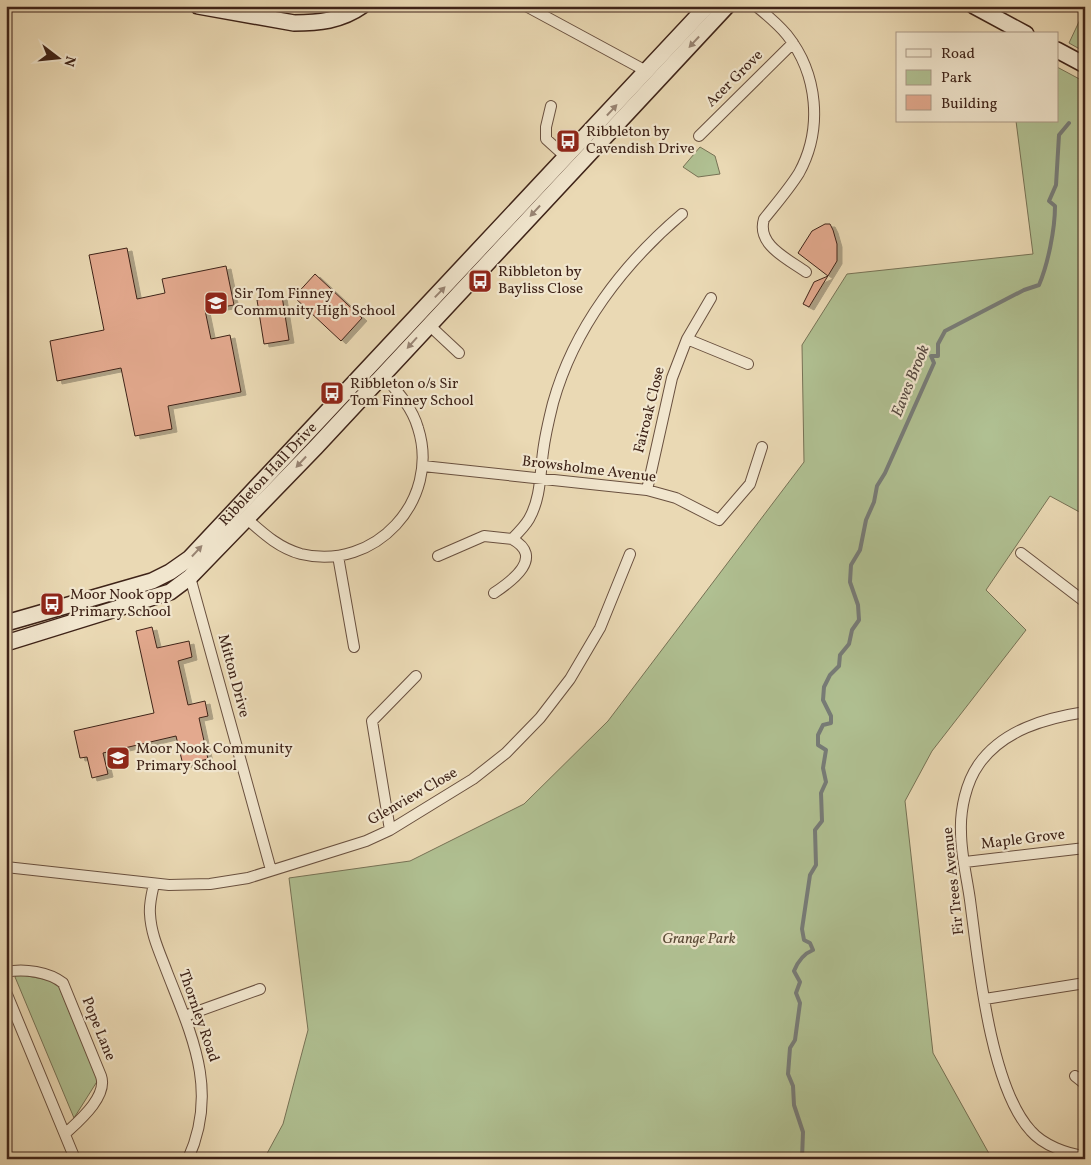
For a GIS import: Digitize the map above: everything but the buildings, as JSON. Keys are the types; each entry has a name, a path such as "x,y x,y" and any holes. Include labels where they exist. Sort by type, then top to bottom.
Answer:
{"street":[{"path":"198,6 294,23 310,23 340,18 362,6"},
{"name":"Ribbleton Hall Drive","path":"6,643 170,592 190,577 242,515 303,436 371,364 555,180 652,76 707,6"},
{"name":"Ribbleton Hall Drive","path":"6,623 152,581 190,558 242,515 316,447 429,325 555,180 567,158 727,6"},
{"path":"756,6 777,24 793,43 805,65 812,89 813,131 805,159 798,173 764,219 762,231 769,246 806,272"},
{"path":"974,6 1022,32"},
{"path":"530,7 652,76"},
{"name":"Acer Grove","path":"699,136 793,43"},
{"path":"1058,51 1085,65"},
{"path":"551,106 546,127 546,140 567,158"},
{"path":"512,539 529,519 538,496 543,452 554,402 582,332 610,288 664,229 682,214"},
{"name":"Fairoak Close","path":"647,490 672,378 687,340 711,298"},
{"path":"429,325 460,353"},
{"path":"687,340 748,364"},
{"path":"242,515 268,539 290,550 314,556 338,556 362,549 394,528 414,500 423,466 422,440 414,416 400,395 371,364"},
{"path":"303,436 316,447"},
{"name":"Browsholme Avenue","path":"423,466 647,490 676,498 720,520 750,484 762,447"},
{"path":"438,556 484,536 512,539 520,543 523,548 524,566 519,575 494,593"},
{"path":"1021,552 1085,602"},
{"name":"Glenview Close","path":"6,867 154,884 210,884 248,878 366,841 390,830 473,779 506,752 540,718 570,679 600,628 630,554"},
{"path":"338,556 354,647"},
{"path":"180,565 190,577"},
{"name":"Mitton Drive","path":"190,577 271,870"},
{"path":"390,830 372,721 416,676"},
{"name":"Fir Trees Avenue","path":"1085,712 1040,721 996,746 979,764 964,795 960,832 985,999 996,1055 1015,1109 1032,1132 1060,1151 1085,1156"},
{"name":"Maple Grove","path":"965,862 1085,848"},
{"name":"Thornley Road","path":"154,884 150,912 153,936 185,1016 200,1060 203,1090 198,1131 188,1159"},
{"name":"Pope Lane","path":"6,972 19,969 57,978 63,983 104,1084 101,1092 76,1124 66,1133"},
{"path":"985,999 1085,984"},
{"path":"185,1016 260,989"},
{"path":"6,992 66,1133 75,1159"},
{"path":"1075,1076 1085,1084"}],"green space":[{"path":"1085,9 1085,52 1069,43"},
{"name":"Grange Park","path":"1058,68 1085,82 1085,515 1050,496 986,590 1026,630 932,751 905,801 933,1053 992,1159 264,1159 283,1124 308,1030 289,878 410,861 524,804 608,721 804,462 802,345 847,274 1033,254 1016,122 1058,122"},
{"path":"700,147 715,156 720,174 698,177 683,167"},
{"path":"17,974 54,981 59,987 98,1080 74,1118 15,977"}],"waterway":[{"name":"Eaves Brook","path":"802,1159 803,1132 794,1105 793,1086 788,1074 790,1048 795,1040 800,1003 796,993 800,982 794,971 801,958 813,950 810,943 804,940 802,929 810,875 816,865 815,830 822,821 821,793 826,782 823,768 826,750 818,745 818,735 823,725 831,723 831,716 823,700 824,687 830,675 839,666 840,655 849,644 852,630 859,620 858,605 850,582 851,565 860,550 866,520 874,502 877,486 885,473 934,363 931,356 938,356 938,344 945,331 1024,290 1039,285 1048,257 1054,225 1055,206 1049,201 1056,185 1059,135 1069,123"}],"place":[{"name":"Ribbleton by Cavendish Drive","path":"568,141"},
{"name":"Ribbleton by Bayliss Close","path":"480,281"},
{"name":"Sir Tom Finney Community High School","path":"216,303"},
{"name":"Ribbleton o/s Sir Tom Finney School","path":"332,393"},
{"name":"Moor Nook opp Primary School","path":"52,604"},
{"name":"Moor Nook Community Primary School","path":"118,758"}]}
